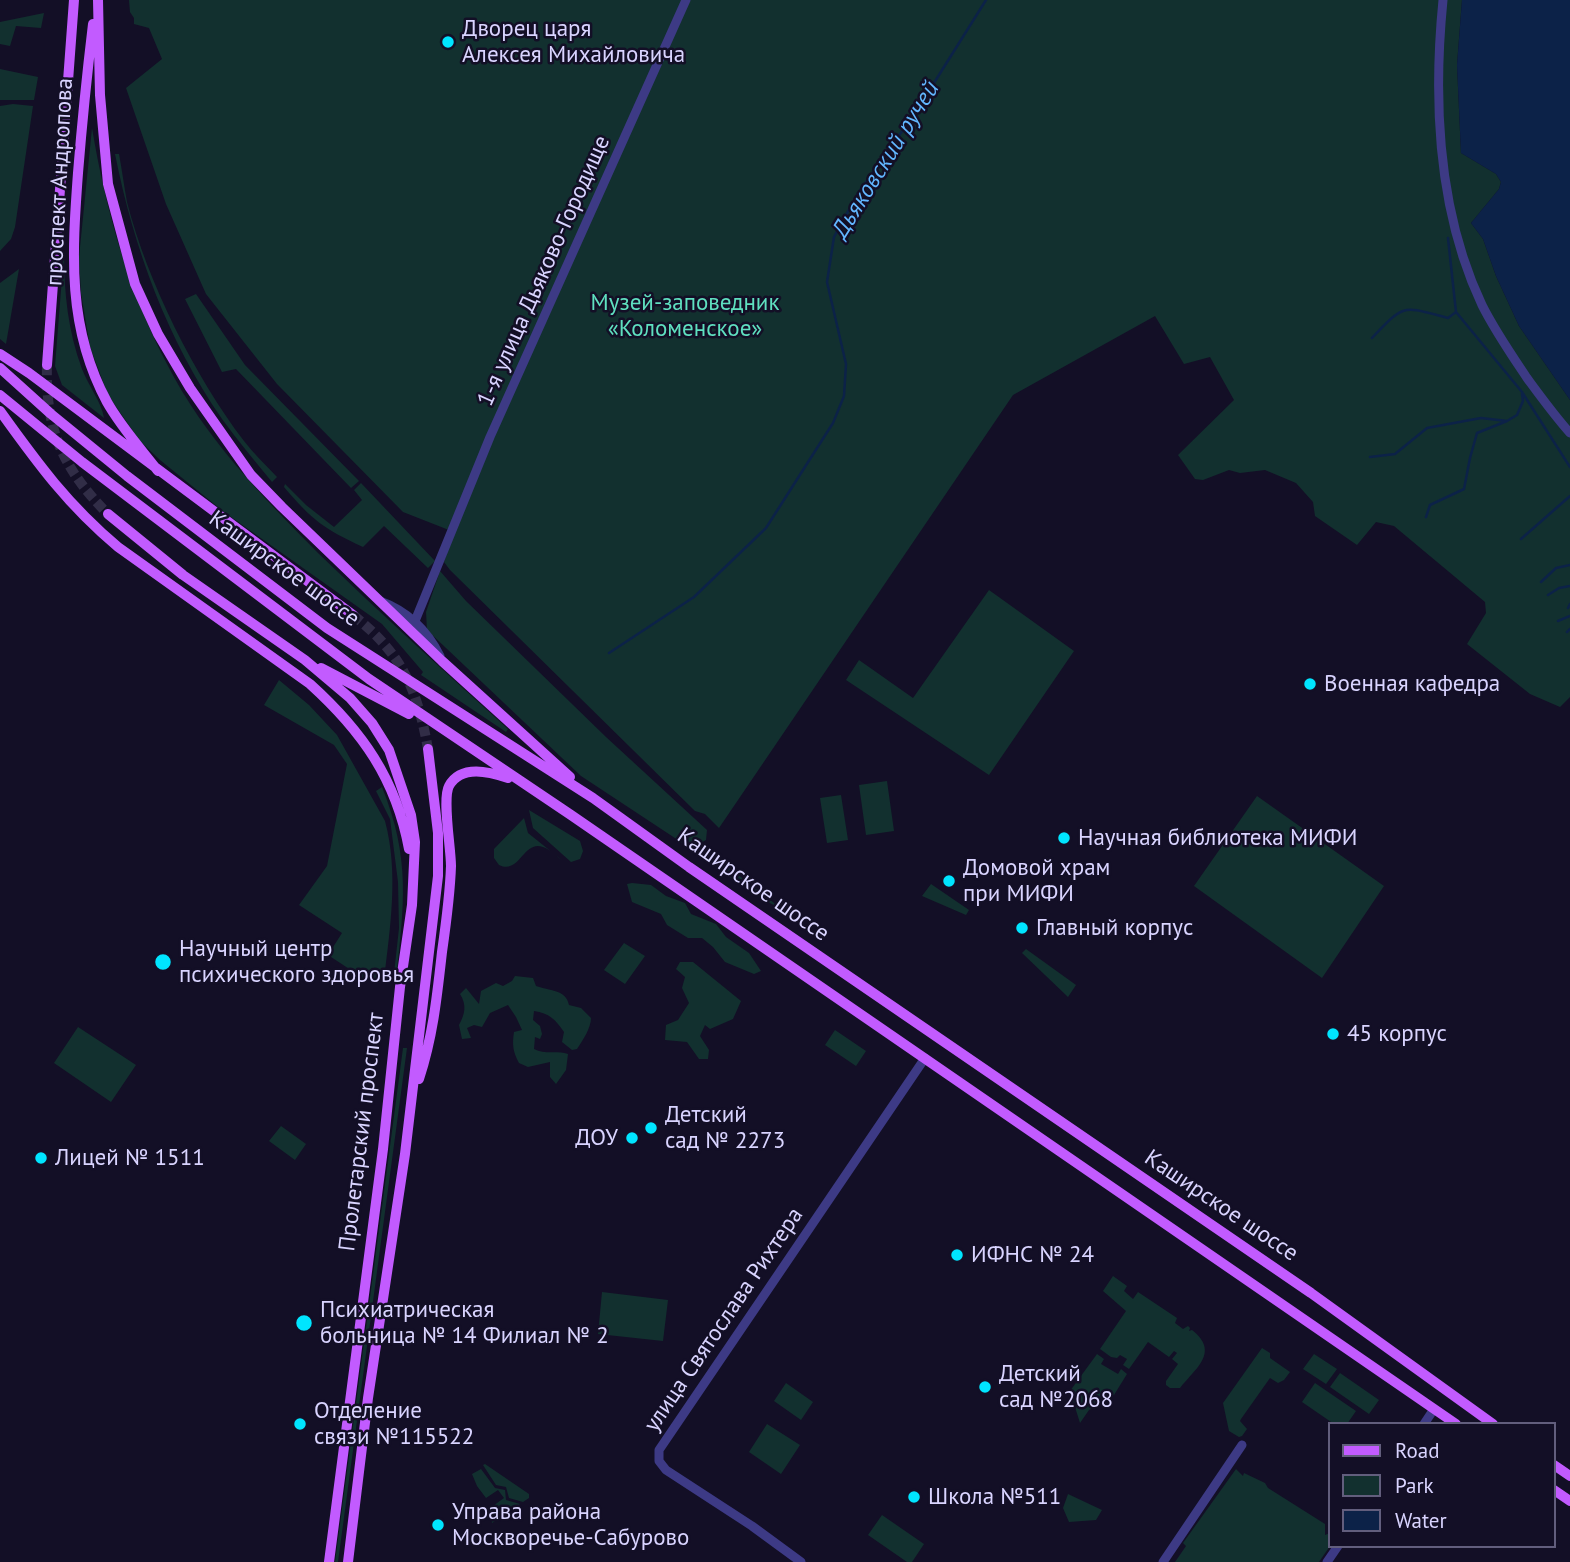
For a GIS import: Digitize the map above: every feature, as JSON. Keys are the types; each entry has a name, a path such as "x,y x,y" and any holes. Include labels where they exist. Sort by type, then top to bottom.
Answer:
{"main road":[{"name":"проспект Андропова","path":"47,365 74,0"},
{"name":"проспект Андропова","path":"97,0 84,100 75,218 77,313 88,357 108,403 158,471"},
{"path":"97,0 100,96 108,184 135,284 152,321 190,388 251,475 442,661 593,798"},
{"name":"Каширское шоссе","path":"0,354 353,615"},
{"name":"Каширское шоссе","path":"0,368 51,415 127,476 327,628 593,798 1311,1293 1490,1422"},
{"name":"Каширское шоссе","path":"0,395 199,553 369,679 1453,1422"},
{"path":"0,411 50,480 118,548 310,684 354,728 373,754 391,790 406,835 414,877"},
{"path":"108,514 183,575 305,660 446,733"},
{"name":"Пролетарский проспект","path":"305,660 350,698 372,723 389,750 411,815 415,842 414,877 383,1149 330,1562"},
{"name":"Пролетарский проспект","path":"348,1562 368,1398 412,1105 438,876 438,833 428,749"},
{"path":"412,1105 431,1042 446,918 451,867 447,800 450,785 458,776 480,770 526,785"}],"street":[{"name":"1-я улица Дьяково-Городище","path":"415,621 459,510 686,0"},
{"path":"1443,0 1438,71 1440,120 1458,240 1472,282 1490,321 1554,416 1570,432"},
{"path":"377,599 397,607 415,621 433,642 442,661"},
{"name":"улица Святослава Рихтера","path":"801,1562 752,1526 666,1470 659,1461 659,1450 925,1058"},
{"path":"1425,1422 1434,1409"},
{"path":"1163,1562 1242,1445"}],"green space":[{"name":"Музей-заповедник «Коломенское»","path":"129,0 1462,0 1457,65 1461,153 1496,174 1501,182 1499,189 1471,223 1483,239 1496,276 1519,326 1570,400 1570,697 1560,707 1530,694 1467,644 1486,613 1485,602 1394,526 1376,522 1357,545 1315,516 1313,502 1296,483 1265,470 1240,473 1229,470 1203,480 1195,479 1178,455 1234,400 1210,357 1184,364 1155,316 1013,395 719,828 705,814 695,811 450,570 444,562 454,532 403,512 277,384 206,294 166,204 126,88 162,59 149,28 134,24"},
{"path":"44,13 41,28 16,26 10,46 0,44 0,22"},
{"path":"0,69 38,77 34,100 0,100"},
{"path":"0,106 33,106 15,227 11,239 0,251"},
{"path":"92,128 104,189 130,278 153,336 198,416 255,487 318,553 508,729 506,732 421,675 423,672 382,624 224,512 160,460 140,441 108,395 90,347 81,293 79,257"},
{"path":"115,154 119,154 127,202 147,264 175,327 226,416 248,446 277,477 272,482 240,443 202,389 169,325 143,259 132,224"},
{"path":"64,252 66,297 73,340 82,369 101,406 104,418 62,385 55,366"},
{"path":"19,269 6,344 0,339 0,283"},
{"path":"196,294 245,365 359,481 351,488 236,369 222,372 185,299"},
{"path":"361,483 435,561 428,568 384,526 363,547 338,535 319,523 284,487 285,484 334,527 362,500 354,490"},
{"path":"440,571 466,601 606,737 707,830 706,840 687,846 581,776 427,630 426,612"},
{"path":"989,590 1074,651 989,775 846,680 859,660 913,698"},
{"path":"279,680 309,705 337,735 385,821 392,860 392,880 391,921 384,980 363,978 328,955 342,933 299,905 327,866 347,764 334,745 264,705"},
{"path":"887,781 894,831 866,835 859,785"},
{"path":"382,787 398,837 403,882 399,952 396,979 393,983 399,928 398,882 390,819 376,791"},
{"path":"841,795 848,840 827,843 820,798"},
{"path":"1257,796 1384,886 1322,978 1194,886"},
{"path":"529,810 580,841 583,851 580,859 571,862 533,828"},
{"path":"524,818 528,833 551,851 536,846 512,865 499,865 494,858 494,849"},
{"path":"709,852 783,910 749,892 707,860"},
{"path":"627,884 651,885 666,896 685,903 691,914 716,924 726,937 749,953 761,971 754,974 725,962 702,938 688,938 667,925 661,914 632,902"},
{"path":"931,884 969,910 966,915 922,896"},
{"path":"624,943 645,956 625,984 604,970"},
{"path":"1026,949 1076,985 1068,997 1022,953"},
{"path":"680,962 693,962 741,1001 733,1019 710,1029 705,1025 700,1036 709,1050 708,1059 699,1059 687,1042 665,1040 666,1025 678,1020 689,1003 682,988 685,977 676,969"},
{"path":"515,976 533,978 536,986 561,993 569,1005 581,1008 591,1018 584,1038 577,1049 572,1050 562,1042 564,1032 555,1021 544,1013 534,1011 533,1020 540,1026 542,1034 540,1039 535,1037 534,1049 568,1054 566,1070 556,1084 550,1077 550,1062 528,1067 519,1063 513,1037 514,1032 522,1030 508,1005 490,1013 482,1027 474,1025 467,1028 471,1038 462,1039 459,1025 464,1006 460,994 466,988 479,1004 481,991 496,983 503,986"},
{"path":"78,1027 136,1065 111,1102 54,1063"},
{"path":"835,1030 866,1051 856,1066 825,1045"},
{"path":"403,1048 407,1048 338,1562 335,1562"},
{"path":"281,1126 306,1144 295,1160 269,1141"},
{"path":"1113,1276 1127,1286 1124,1291 1133,1299 1138,1292 1177,1318 1175,1323 1183,1329 1188,1326 1189,1331 1192,1330 1200,1338 1205,1353 1203,1360 1180,1388 1166,1385 1178,1364 1172,1359 1177,1353 1174,1351 1169,1357 1148,1342 1129,1369 1123,1365 1127,1359 1120,1355 1117,1358 1111,1357 1100,1349 1126,1311 1103,1291"},
{"path":"602,1292 668,1300 663,1341 598,1334"},
{"path":"1262,1348 1270,1353 1270,1358 1290,1372 1278,1383 1270,1378 1241,1419 1247,1429 1239,1437 1229,1431 1223,1403"},
{"path":"1097,1354 1104,1359 1101,1364 1118,1374 1121,1369 1127,1374 1114,1395 1089,1410 1080,1423 1070,1391"},
{"path":"1314,1354 1337,1369 1326,1384 1303,1369"},
{"path":"1340,1373 1379,1400 1369,1414 1330,1387"},
{"path":"786,1383 813,1402 801,1420 774,1401"},
{"path":"1315,1383 1356,1411 1348,1422 1331,1422 1302,1402"},
{"path":"767,1424 800,1445 781,1474 749,1452"},
{"path":"483,1465 529,1494 529,1498 523,1502 509,1498 506,1487 496,1485"},
{"path":"481,1469 495,1488 505,1490 506,1500 520,1504 492,1523 490,1508 504,1498 498,1490 486,1498 472,1474"},
{"path":"1236,1469 1243,1476 1244,1473 1265,1483 1268,1488 1325,1524 1329,1548 1319,1562 1175,1562 1186,1546 1183,1543"},
{"path":"1068,1494 1102,1510 1096,1520 1069,1522 1063,1508"},
{"path":"882,1515 924,1544 912,1562 907,1562 868,1535"}],"water":[{"path":"1462,0 1570,0 1570,400 1519,326 1496,276 1483,239 1471,223 1499,189 1501,182 1496,174 1461,153 1457,65"}],"waterway":[{"name":"Дьяковский ручей","path":"609,653 694,597 766,528 833,423 844,396 846,364 827,282 834,237 857,195 917,110 986,0"},
{"path":"1448,238 1456,312 1522,392 1570,467"},
{"path":"1372,338 1391,318 1405,310 1448,318 1456,312"},
{"path":"1370,457 1395,454 1427,428 1481,418 1507,421 1517,415 1523,401 1522,394"},
{"path":"1426,517 1430,505 1464,489 1477,433 1507,421"},
{"path":"1521,539 1570,496"},
{"path":"1541,582 1556,568 1570,565"},
{"path":"1548,595 1559,588 1570,586"},
{"path":"1568,608 1570,604"},
{"path":"1558,621 1570,616"},
{"path":"1567,632 1570,629"}],"tunnel":[{"path":"47,365 49,409 60,447 79,481 108,514"},
{"path":"353,615 384,644 405,674 419,708 428,749"}],"place":[{"name":"Дворец царя Алексея Михайловича","path":"448,42"},
{"name":"Военная кафедра","path":"1310,684"},
{"name":"Научная библиотека МИФИ","path":"1064,838"},
{"name":"Домовой храм при МИФИ","path":"949,881"},
{"name":"Главный корпус","path":"1022,928"},
{"name":"Научный центр психического здоровья","path":"163,962"},
{"name":"45 корпус","path":"1333,1034"},
{"name":"Детский сад № 2273","path":"651,1128"},
{"name":"ДОУ","path":"632,1138"},
{"name":"Лицей № 1511","path":"41,1158"},
{"name":"ИФНС № 24","path":"957,1255"},
{"name":"Психиатрическая больница № 14 Филиал № 2","path":"304,1323"},
{"name":"Детский сад №2068","path":"985,1387"},
{"name":"Отделение связи №115522","path":"300,1424"},
{"name":"Школа №511","path":"914,1497"},
{"name":"Управа района Москворечье-Сабурово","path":"438,1525"}]}
